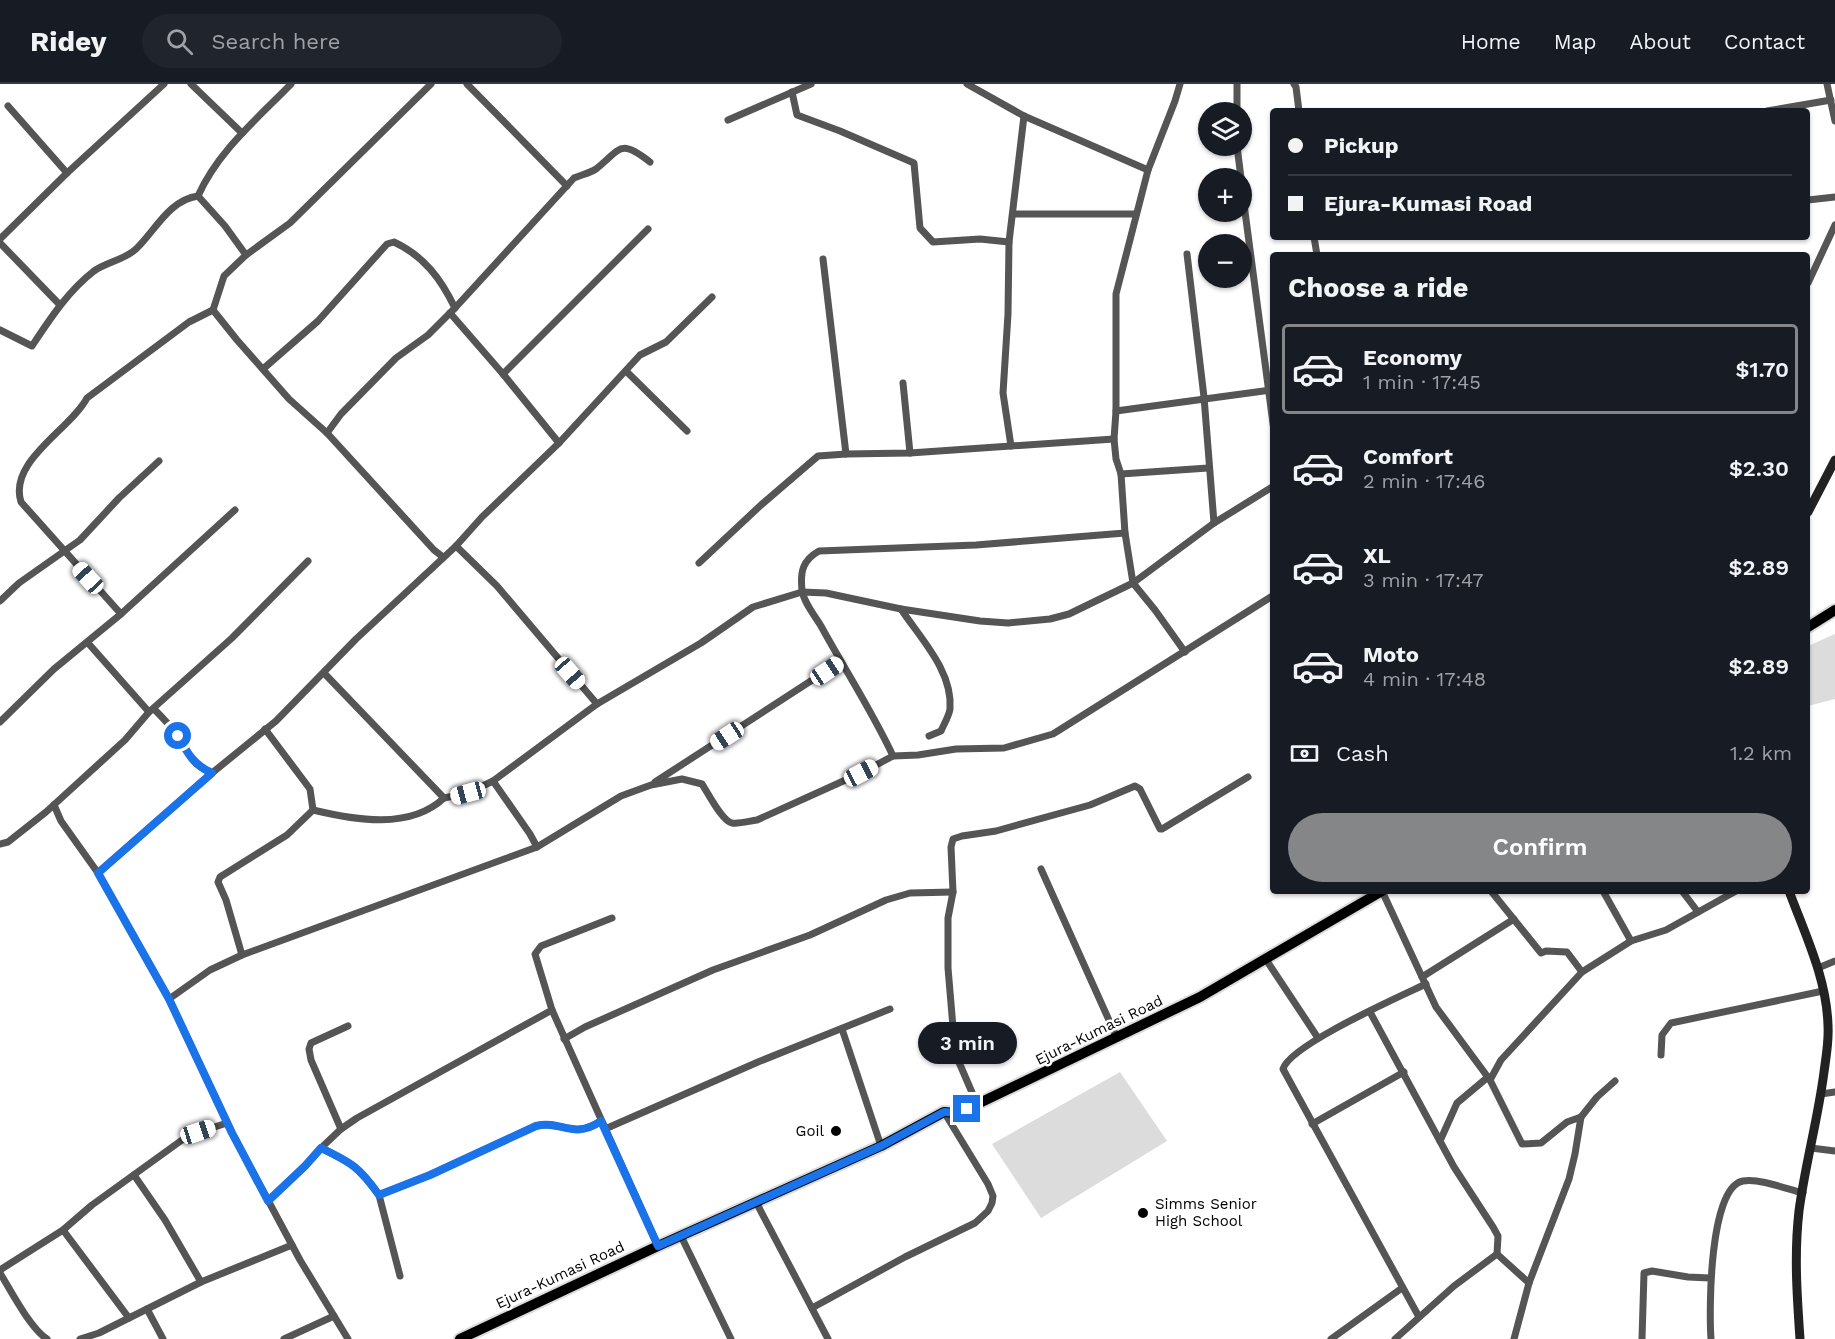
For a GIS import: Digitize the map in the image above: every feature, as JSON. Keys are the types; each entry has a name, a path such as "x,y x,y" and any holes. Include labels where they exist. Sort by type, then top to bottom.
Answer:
{"main road":[{"path":"1810,626 1835,610"},
{"name":"Ejura-Kumasi Road","path":"460,1339 658,1246 881,1146 944,1112 956,1113 1117,1038 1200,997 1377,894"}],"street":[{"path":"60,305 0,241 67,173 164,84"},
{"path":"191,84 242,133"},
{"path":"198,196 205,180 222,155 291,84"},
{"path":"121,614 21,502 19,487 25,470 46,443 82,407 87,398 189,322 213,310 224,276 246,255 290,223 431,84"},
{"path":"467,84 567,186"},
{"path":"728,120 811,84"},
{"path":"967,84 1024,116 1148,170"},
{"path":"1180,84 1148,170 1116,294 1114,438 1116,459 1121,474 1125,533 1132,583 1185,651"},
{"path":"1237,102 1238,84"},
{"path":"1294,84 1299,108"},
{"path":"1827,84 1835,121"},
{"path":"792,92 797,115 914,163 920,228 933,242 980,239 1009,242"},
{"path":"1784,108 1831,100"},
{"path":"8,106 67,173"},
{"path":"1011,446 1003,393 1008,314 1009,242 1024,116"},
{"path":"327,433 341,414 396,358 428,334 452,310 574,178 594,170 611,154 622,148 631,148 650,162"},
{"path":"198,196 225,226 246,255"},
{"path":"0,330 32,346 60,305 95,270 133,252 175,206 187,198 198,196"},
{"path":"1810,200 1835,197"},
{"path":"1013,214 1136,214"},
{"path":"1247,222 1270,383"},
{"path":"1810,280 1835,225"},
{"path":"503,374 648,229"},
{"path":"263,369 318,321 387,244 394,242 406,248 433,270 445,286 452,310 559,443"},
{"path":"1187,254 1204,398 1214,523"},
{"path":"823,259 846,454"},
{"path":"98,873 265,729 356,639 456,546 482,517 559,443 640,356 666,342 712,297"},
{"path":"213,310 289,399 327,433 434,550 443,556"},
{"path":"626,371 687,430"},
{"path":"903,383 910,453"},
{"path":"1116,411 1270,390"},
{"path":"699,563 818,456 910,453 1114,438"},
{"path":"1810,508 1835,460"},
{"path":"0,601 19,584 80,540 119,498 159,461"},
{"path":"1121,474 1208,468"},
{"path":"313,810 369,820 400,817 432,809 444,798 468,793 493,781 597,704 701,643 753,607 802,592 826,594 901,609 980,621 1050,619 1069,614 1132,583 1214,523 1270,488"},
{"path":"0,722 54,669 121,614 234,510"},
{"path":"893,756 871,711 840,662 802,592 804,565 808,557 819,551 975,545 1125,533"},
{"path":"456,546 497,586 597,704"},
{"path":"0,844 8,842 54,805 125,740 152,711 232,638 308,561"},
{"path":"169,999 210,970 242,955 537,847 621,796 651,785 682,779 702,784 726,820 733,823 743,822 757,820 893,756 956,749 1004,748 1053,734 1270,598"},
{"path":"901,609 942,670 948,692 950,710 941,731 929,736"},
{"path":"88,643 178,736 189,756 201,768 212,773"},
{"path":"651,785 840,662"},
{"path":"324,673 444,798"},
{"path":"265,729 310,789 313,810"},
{"path":"977,1104 958,1060 954,1039 948,968 948,918 953,892 951,847 953,840 1090,806 1135,786 1140,789 1162,829 1248,777"},
{"path":"493,781 537,847"},
{"path":"54,805 61,821 98,873 169,999 227,1123 268,1201 348,1339"},
{"path":"242,955 218,882 220,877 287,835 313,810"},
{"path":"1041,869 1117,1038"},
{"path":"564,1039 585,1027 712,970 810,935 886,900 910,893 953,892"},
{"path":"1383,894 1436,1007 1489,1079 1522,1144 1541,1143 1567,1122 1581,1117"},
{"path":"1493,894 1541,953 1546,951 1567,952 1582,972"},
{"path":"1606,894 1631,940"},
{"path":"1684,894 1698,912"},
{"path":"1440,1141 1457,1103 1489,1079 1501,1059 1582,972 1631,940 1666,930 1731,894"},
{"path":"1790,894 1831,1008 1821,1094 1803,1193 1796,1248 1800,1339"},
{"path":"612,918 541,946 535,954 552,1010 564,1039 658,1246"},
{"path":"1422,977 1514,919"},
{"path":"1265,958 1318,1038"},
{"path":"1818,968 1835,961"},
{"path":"1419,1317 1283,1070 1288,1060 1318,1038 1426,984"},
{"path":"1660,1055 1662,1035 1671,1023 1823,991"},
{"path":"605,1129 758,1062 890,1009"},
{"path":"268,1201 299,1173 341,1129 552,1010"},
{"path":"1370,1012 1454,1167 1493,1227 1497,1236 1497,1254 1529,1283"},
{"path":"341,1129 311,1060 309,1049 311,1043 348,1026"},
{"path":"842,1029 881,1146"},
{"path":"1312,1124 1404,1072"},
{"path":"1514,1339 1529,1283 1569,1179 1581,1117 1597,1097 1615,1081"},
{"path":"1821,1094 1835,1092"},
{"path":"812,1308 905,1257 975,1223 988,1211 993,1196 988,1184 944,1112"},
{"path":"379,1195 430,1175 536,1126 544,1124 570,1130 582,1130 590,1129 601,1121"},
{"path":"46,1339 25,1312 0,1272 63,1230 92,1205 182,1140 198,1132 227,1123"},
{"path":"321,1148 350,1163 363,1173 379,1195 400,1276"},
{"path":"1811,1148 1835,1151"},
{"path":"134,1174 165,1220 201,1282"},
{"path":"1711,1339 1710,1278 1722,1208 1735,1184 1754,1180 1803,1193"},
{"path":"756,1202 828,1339"},
{"path":"63,1230 129,1318"},
{"path":"681,1236 731,1339"},
{"path":"80,1339 99,1334 201,1282 292,1245"},
{"path":"1395,1339 1454,1286 1497,1254"},
{"path":"1642,1339 1644,1273 1652,1271 1710,1278"},
{"path":"1331,1339 1402,1288"},
{"path":"147,1309 163,1339"},
{"path":"284,1339 334,1316"}],"shaded area":[{"path":"1835,634 1835,699 1810,705 1810,645"},
{"path":"1120,1072 1167,1141 1041,1218 992,1144"}],"place":[{"name":"Goil","path":"836,1131"},
{"name":"Simms Senior High School","path":"1143,1213"}],"route":[{"path":"178,736 189,756 201,768 212,773 98,873 169,999 232,1133 268,1201 293,1179 321,1148 350,1163 363,1173 379,1195 430,1175 536,1126 544,1124 570,1130 582,1130 590,1129 601,1121 658,1246 881,1146 944,1112 956,1113 967,1109"}]}
